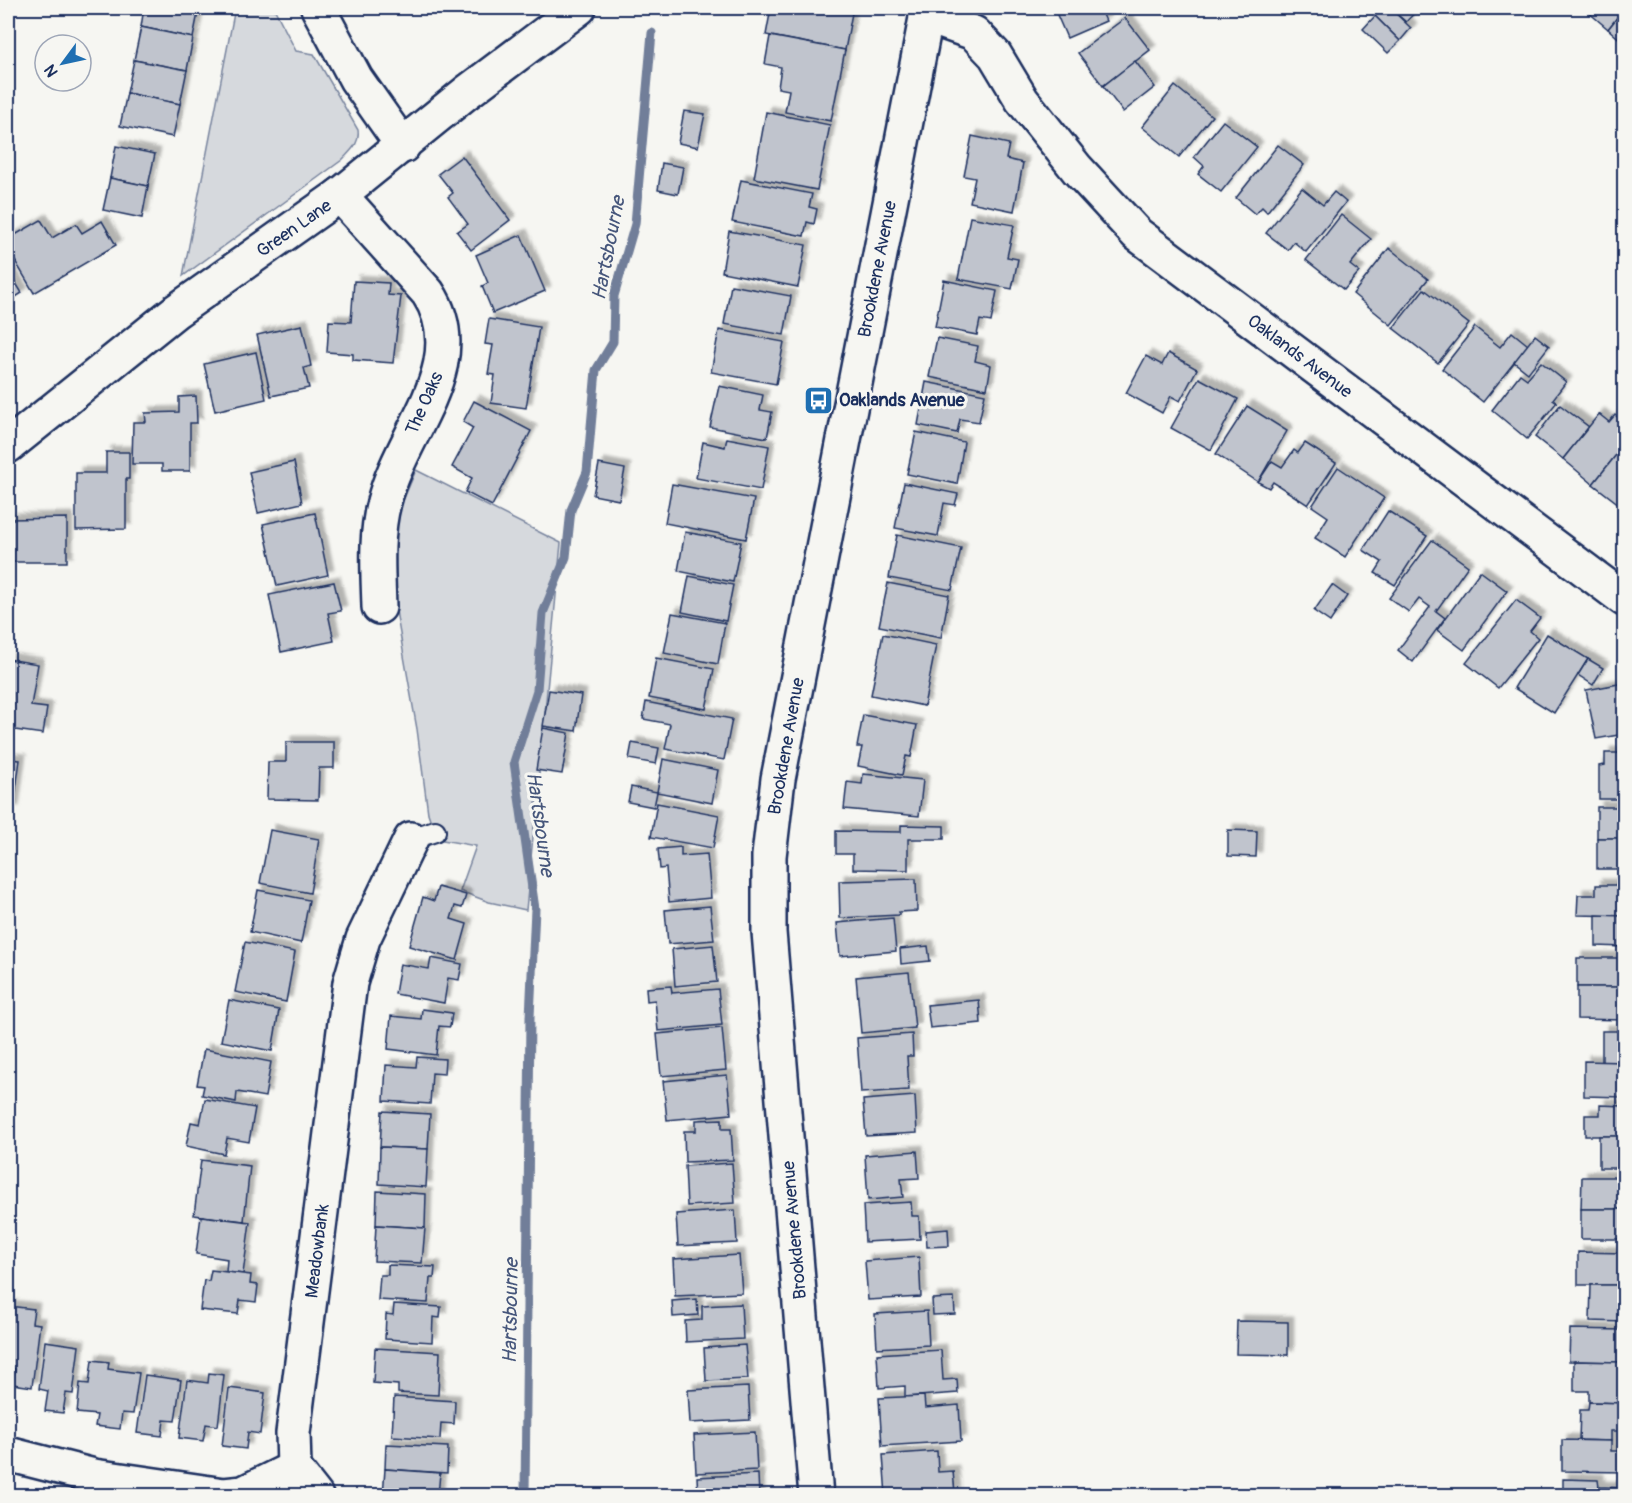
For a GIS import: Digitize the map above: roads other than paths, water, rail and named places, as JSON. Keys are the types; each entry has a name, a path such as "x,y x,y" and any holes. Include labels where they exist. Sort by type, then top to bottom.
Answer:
{"street":[{"path":"318,8 356,79 403,146"},
{"name":"Green Lane","path":"8,446 176,311 340,195 466,93 579,8"},
{"name":"Oaklands Avenue","path":"927,12 974,33 994,55 1022,100 1077,169 1137,234 1624,599"},
{"name":"Brookdene Avenue","path":"816,1496 770,932 769,856 778,779 927,12"},
{"name":"The Oaks","path":"340,195 428,293 437,306 445,340 441,369 404,448 383,503 377,559 379,607"},
{"name":"Meadowbank","path":"294,1468 293,1433 350,983 363,939 423,835"},
{"path":"8,1454 92,1486 225,1495 243,1493 294,1468 316,1496"}],"waterway":[{"name":"Hartsbourne","path":"525,1496 530,1017 535,909 514,762 537,690 543,613 566,557 571,510 587,472 596,370 613,342 614,296 635,224 652,33"}],"place":[{"name":"Oaklands Avenue","path":"818,400"}]}
